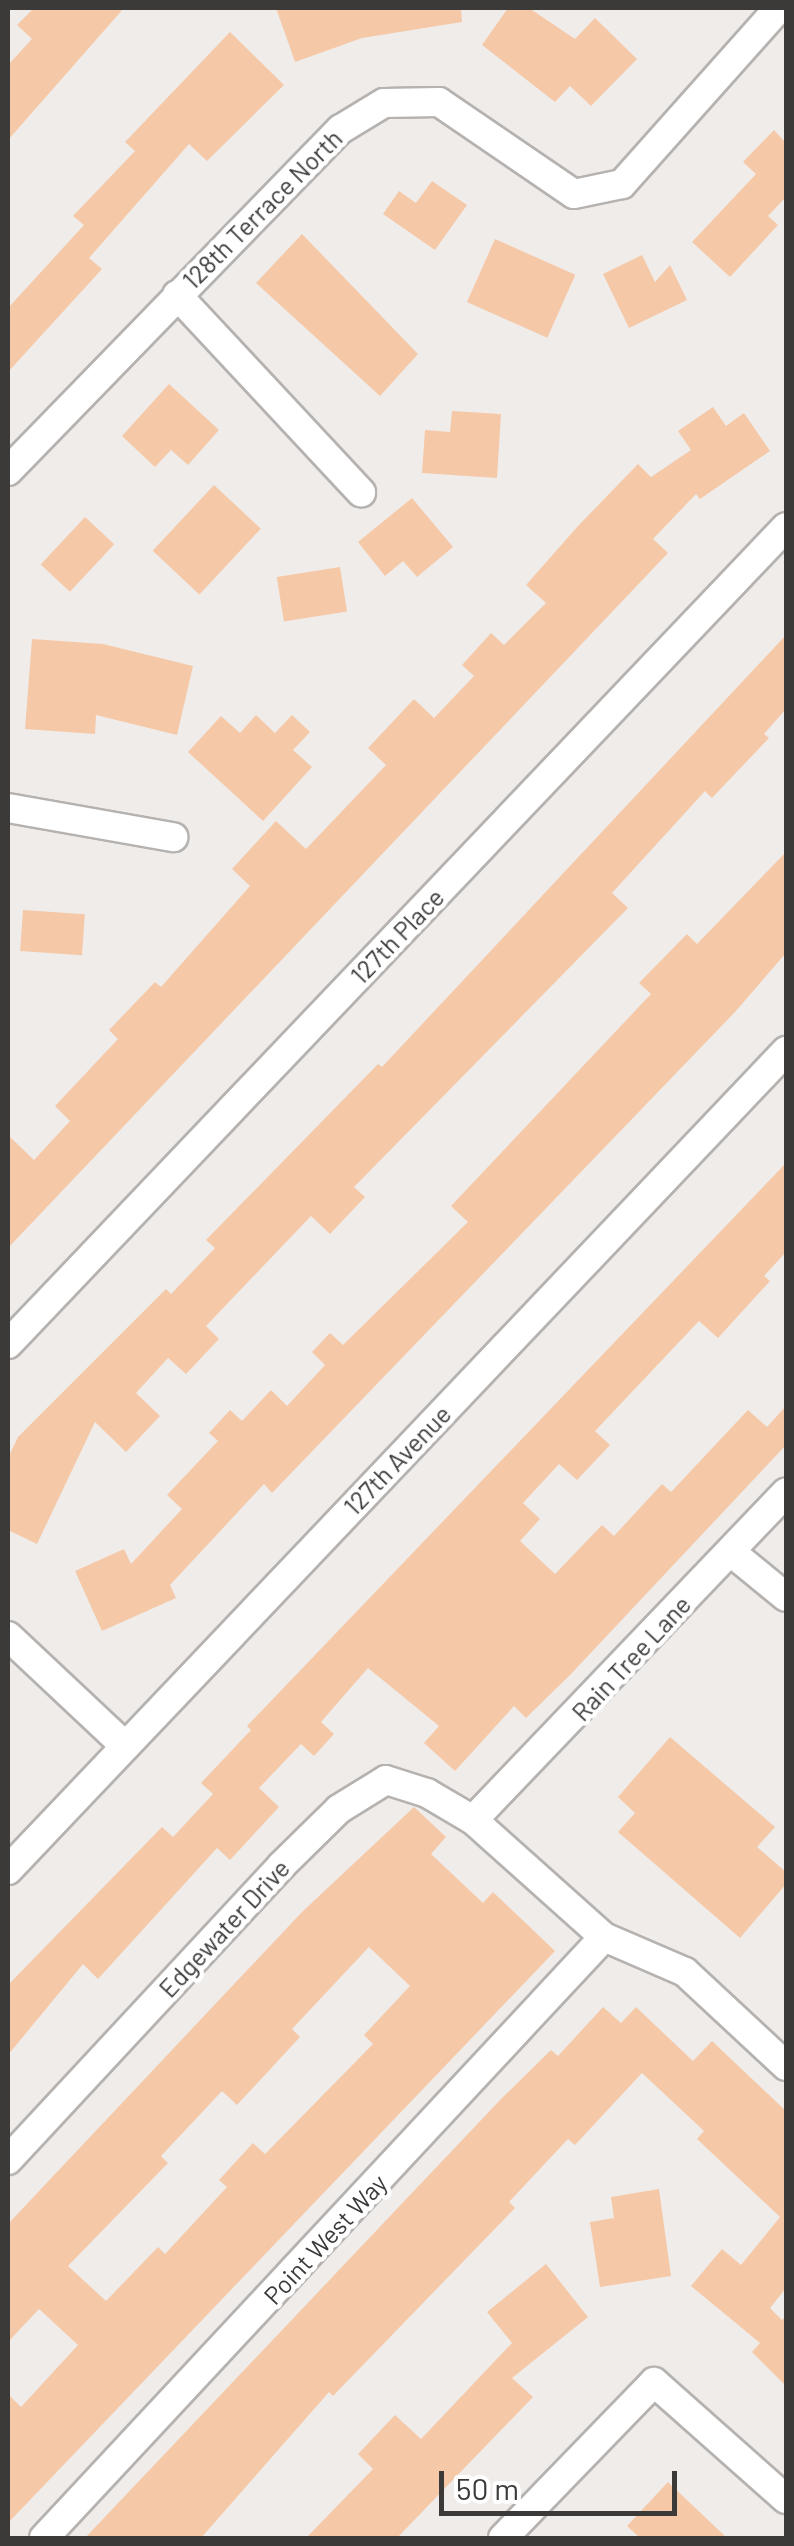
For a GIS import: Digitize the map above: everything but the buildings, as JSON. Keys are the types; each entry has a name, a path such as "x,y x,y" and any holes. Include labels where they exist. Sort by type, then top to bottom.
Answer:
{"street":[{"name":"128th Terrace North","path":"8,471 341,129 384,103 439,102 574,194 622,184 779,8"},
{"path":"177,295 361,492"},
{"name":"127th Place","path":"8,1344 786,527"},
{"path":"8,808 173,837"},
{"name":"127th Avenue","path":"8,1870 786,1051"},
{"name":"Rain Tree Lane","path":"473,1820 786,1494"},
{"path":"732,1552 786,1597"},
{"path":"8,1636 125,1746"},
{"name":"Edgewater Drive","path":"8,2160 340,1809 386,1780 427,1793 473,1820"},
{"path":"473,1820 604,1938 684,1972 786,2066"},
{"name":"Point West Way","path":"44,2538 604,1938"},
{"path":"503,2538 654,2382 786,2499"}]}
